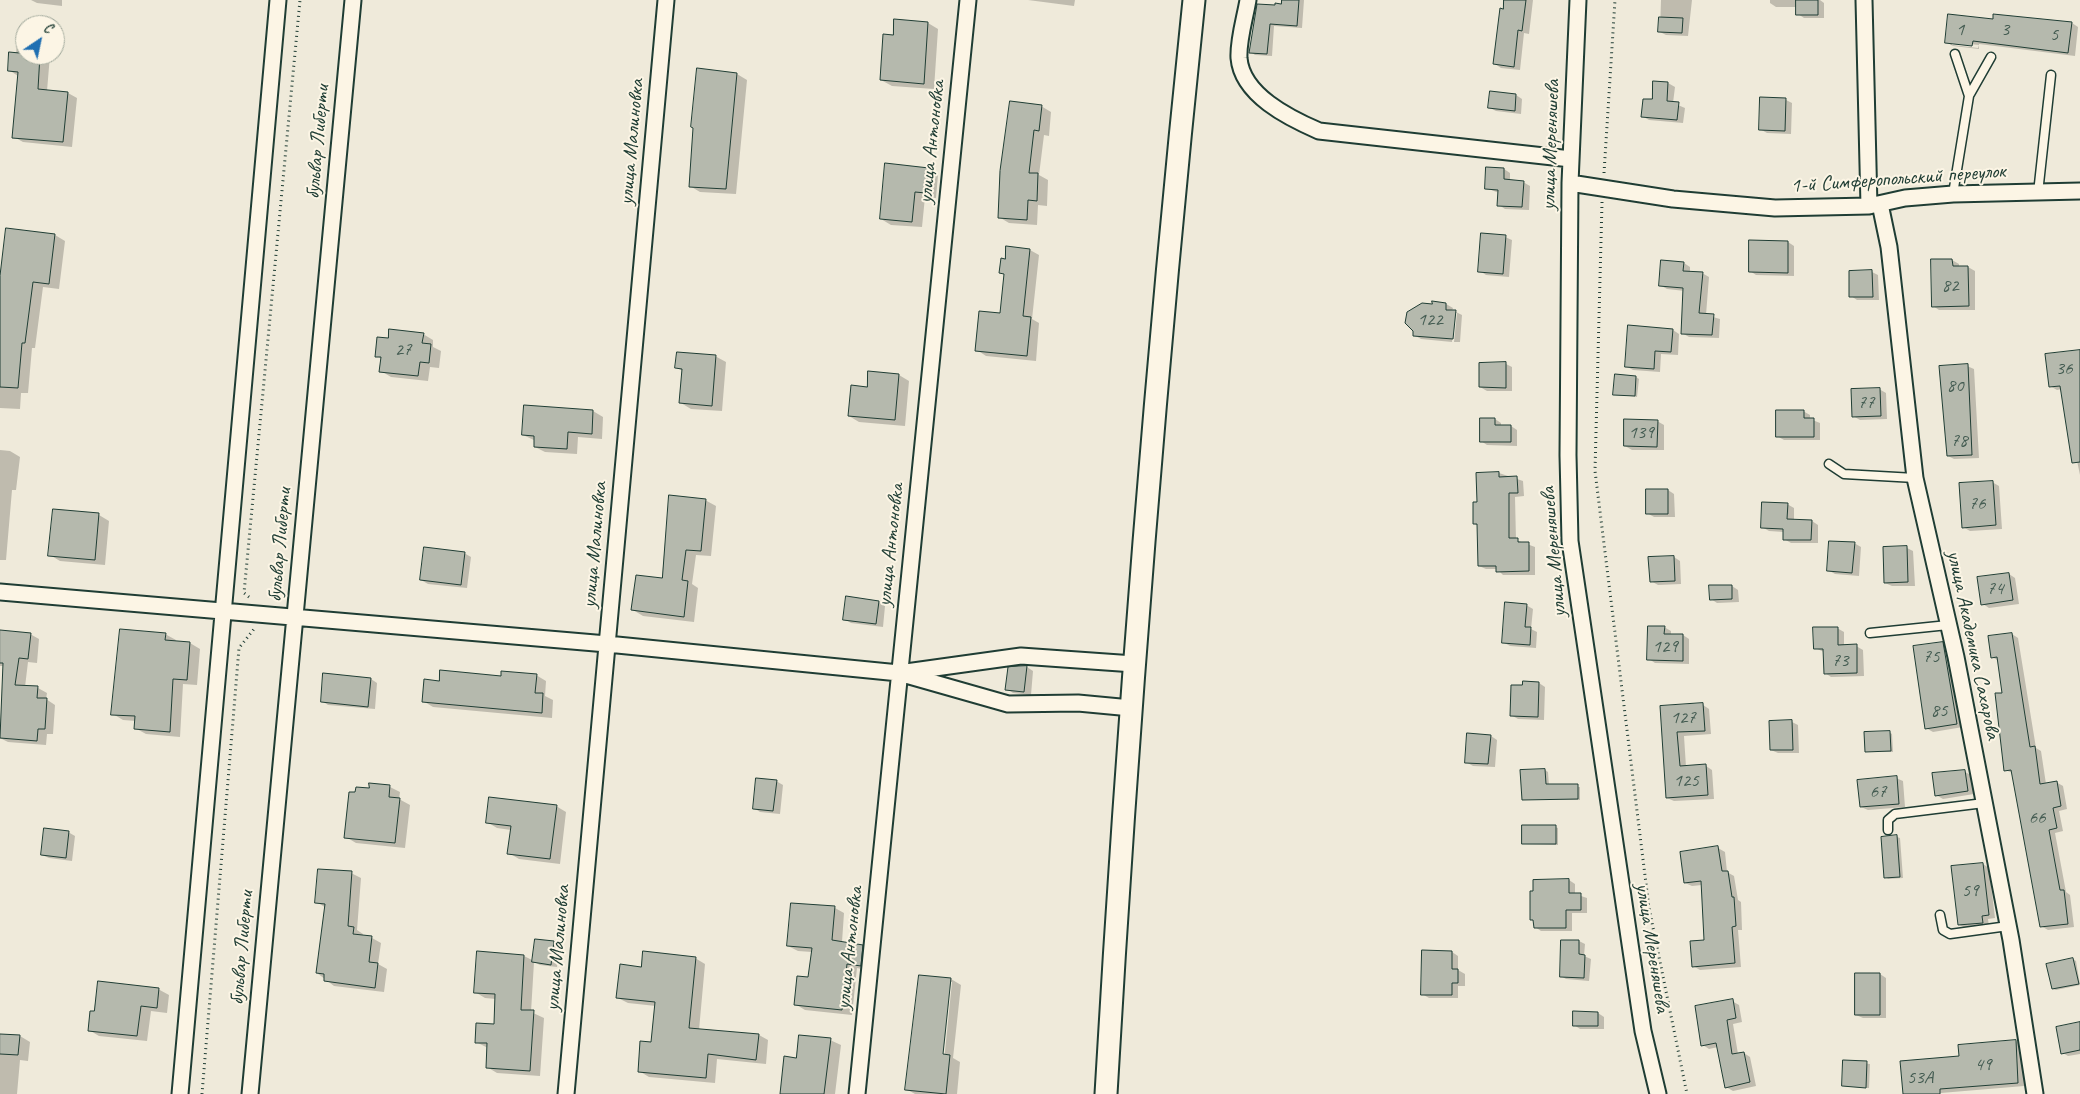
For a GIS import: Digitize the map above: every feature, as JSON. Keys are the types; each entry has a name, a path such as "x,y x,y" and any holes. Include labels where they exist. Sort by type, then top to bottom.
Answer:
{"street":[{"path":"180,1094 278,0"},
{"name":"бульвар Либерти","path":"250,1094 353,0"},
{"name":"улица Малиновка","path":"566,1094 666,0"},
{"name":"улица Антоновка","path":"857,1094 968,0"},
{"path":"1106,1094 1122,814 1134,664 1177,166 1194,0"},
{"path":"1248,0 1239,56 1241,69 1249,83 1261,96 1299,122 1319,131 1571,159"},
{"name":"улица Мереняшева","path":"1578,0 1570,183 1568,455 1570,542 1643,1031 1658,1094"},
{"name":"улица Академика Сахарова","path":"1864,0 1874,205 1889,247 1915,478 1948,625 2008,926 2035,1094"},
{"name":"1-й Симферопольский переулок","path":"1570,183 1673,199 1774,208 1874,205 1905,198 1953,194 2080,191"},
{"path":"0,592 607,644 899,673 1008,704 1078,703 1131,708"},
{"path":"899,673 1021,656 1134,664"}],"lane":[{"path":"1955,54 1969,96"},
{"path":"1953,194 1969,96 1991,57"},
{"path":"2038,193 2051,75"},
{"path":"1829,464 1844,474 1915,478"},
{"path":"1870,633 1948,625"},
{"path":"1888,830 1888,820 1895,814 1984,803"},
{"path":"1940,915 1943,930 1950,934 2008,926"}],"path":[{"path":"202,1094 238,648 266,615 244,593 300,0"},
{"path":"1615,0 1603,188 1595,471 1649,908 1687,1094"}],"building":[{"path":"1282,0 1299,0 1297,26 1270,24 1267,54 1249,53 1257,4 1275,5 1275,3 1281,4"},
{"path":"1504,0 1526,0 1522,31 1518,30 1514,67 1493,64 1500,8 1503,9"},
{"path":"1796,0 1818,0 1818,15 1796,15"},
{"path":"1948,14 1993,19 1993,14 2072,22 2068,53 1973,41 1972,46 1945,43"},
{"path":"1659,17 1683,18 1682,33 1658,32"},
{"path":"894,19 928,22 924,84 880,80 883,34 893,35"},
{"path":"9,52 15,53 15,65 39,65 38,89 68,92 63,142 12,138 18,72 8,71"},
{"path":"697,68 737,73 726,189 689,187 693,128 691,127"},
{"path":"1653,81 1668,82 1667,101 1679,102 1677,120 1641,117 1643,99 1652,99"},
{"path":"1490,91 1516,94 1515,111 1488,108"},
{"path":"1760,97 1786,98 1785,131 1759,130"},
{"path":"1010,101 1042,105 1039,131 1034,130 1029,173 1038,173 1037,201 1028,200 1027,220 998,218 1000,171"},
{"path":"885,163 929,168 926,193 915,192 912,222 880,219"},
{"path":"1486,167 1504,168 1504,179 1524,181 1522,207 1497,206 1498,190 1485,189"},
{"path":"6,228 55,234 49,284 33,282 25,343 22,343 18,388 0,387 0,276"},
{"path":"1481,233 1506,235 1503,274 1478,272"},
{"path":"1749,240 1788,241 1788,273 1749,272"},
{"path":"1006,246 1030,249 1023,316 1031,317 1027,356 975,351 979,311 1000,313 1004,274 999,273 1001,258 1005,259"},
{"path":"1931,259 1952,259 1953,266 1968,266 1969,306 1932,307"},
{"path":"1661,260 1684,262 1683,271 1703,272 1699,313 1714,314 1712,335 1681,334 1683,288 1659,286"},
{"path":"1872,270 1873,297 1849,297 1849,271"},
{"path":"1432,301 1446,303 1446,310 1456,310 1453,339 1413,336 1413,331 1405,323 1407,312 1422,303 1432,304"},
{"path":"1628,325 1673,329 1671,352 1655,351 1654,369 1625,367"},
{"path":"389,329 424,333 422,343 431,344 429,363 420,362 418,376 379,372 381,357 375,357 377,337 388,338"},
{"path":"2080,350 2080,462 2072,463 2060,386 2049,387 2045,354"},
{"path":"677,352 716,355 712,406 679,403 682,369 675,368"},
{"path":"1506,362 1506,388 1479,387 1479,363"},
{"path":"1968,364 1972,455 1947,456 1939,366"},
{"path":"868,371 899,374 895,420 848,416 851,385 867,387"},
{"path":"1615,374 1636,376 1635,396 1613,395"},
{"path":"1880,388 1881,416 1852,417 1851,389"},
{"path":"524,405 593,410 592,434 568,432 567,449 534,447 534,436 522,435"},
{"path":"1776,410 1804,410 1804,418 1814,418 1814,437 1776,437"},
{"path":"1480,418 1495,418 1495,425 1511,425 1511,442 1480,442"},
{"path":"1624,419 1658,420 1657,447 1624,446"},
{"path":"1499,472 1499,477 1517,476 1518,493 1509,493 1509,538 1518,538 1518,542 1529,542 1529,571 1496,572 1496,566 1478,566 1477,524 1473,524 1473,502 1477,502 1476,473"},
{"path":"1993,481 1996,525 1962,528 1959,483"},
{"path":"1646,489 1668,489 1668,514 1646,514"},
{"path":"669,495 706,499 701,551 686,550 682,580 688,581 684,617 631,610 636,575 662,578"},
{"path":"1762,502 1788,503 1787,519 1812,520 1811,540 1783,540 1783,529 1761,528"},
{"path":"53,509 99,513 95,560 48,556"},
{"path":"1829,541 1855,542 1852,573 1827,571"},
{"path":"1907,546 1908,582 1884,583 1883,547"},
{"path":"424,547 465,552 461,585 420,580"},
{"path":"1674,556 1675,581 1650,582 1648,557"},
{"path":"2009,573 2013,600 1981,605 1977,577"},
{"path":"1709,585 1732,585 1732,599 1710,600"},
{"path":"846,596 879,601 876,624 843,620"},
{"path":"1505,602 1527,604 1525,627 1531,627 1530,645 1502,643"},
{"path":"1648,626 1665,626 1664,634 1683,634 1683,661 1647,660"},
{"path":"1813,627 1838,627 1838,645 1857,644 1857,673 1824,674 1823,649 1814,649"},
{"path":"120,629 166,633 165,640 190,642 187,680 173,679 170,732 134,729 135,716 111,715"},
{"path":"0,630 31,633 28,659 19,658 15,685 38,686 37,698 47,698 45,729 38,729 37,741 0,738 3,663 0,663"},
{"path":"2012,633 2030,747 2035,746 2040,784 2057,781 2061,806 2053,808 2057,828 2049,830 2060,890 2064,890 2068,924 2040,927 2011,770 2004,771 1995,693 2002,693 1997,657 1991,658 1988,636"},
{"path":"1943,642 1957,724 1925,729 1913,646"},
{"path":"1027,666 1024,692 1005,690 1008,667"},
{"path":"440,670 501,676 501,671 537,674 535,693 543,693 542,713 422,702 424,679 439,681"},
{"path":"323,673 371,678 368,707 321,702"},
{"path":"1523,681 1539,682 1538,717 1510,716 1511,685 1522,685"},
{"path":"1703,703 1705,731 1677,732 1680,766 1706,764 1708,795 1666,798 1660,706"},
{"path":"1792,720 1793,750 1770,750 1769,721"},
{"path":"1890,731 1891,751 1865,752 1864,732"},
{"path":"1467,733 1491,735 1488,764 1465,763"},
{"path":"1545,769 1546,784 1578,784 1578,799 1522,800 1520,770"},
{"path":"1965,770 1968,791 1935,796 1932,773"},
{"path":"1897,776 1899,804 1860,807 1857,780"},
{"path":"756,778 777,780 773,811 753,809"},
{"path":"369,783 390,785 389,797 400,798 395,843 344,838 349,792 355,792 356,787 369,788"},
{"path":"489,797 557,805 550,859 507,854 511,826 486,823"},
{"path":"1522,825 1556,825 1556,844 1522,844"},
{"path":"44,828 69,831 66,858 41,855"},
{"path":"1897,835 1900,877 1884,878 1881,837"},
{"path":"1718,846 1722,871 1728,871 1732,897 1734,897 1736,926 1732,927 1735,963 1692,967 1690,941 1704,940 1701,881 1684,883 1680,852"},
{"path":"1983,863 1989,915 1982,916 1983,923 1958,925 1951,866"},
{"path":"318,869 352,871 348,926 354,927 353,934 372,936 369,962 378,963 375,988 324,981 324,974 316,973 325,904 315,903"},
{"path":"1569,879 1569,893 1581,893 1581,910 1566,910 1566,928 1534,928 1533,920 1530,920 1530,891 1533,891 1533,880"},
{"path":"791,903 835,906 832,940 863,945 861,966 847,964 842,1010 794,1005 797,976 808,977 812,948 787,946"},
{"path":"535,939 554,941 551,965 532,962"},
{"path":"1561,940 1579,940 1579,954 1585,955 1584,978 1560,977"},
{"path":"1422,950 1452,951 1452,969 1458,969 1458,983 1452,983 1452,995 1421,995"},
{"path":"477,951 524,955 521,1010 534,1010 530,1071 486,1068 487,1043 475,1043 476,1023 494,1024 495,994 474,993"},
{"path":"643,951 696,957 689,1028 759,1034 756,1060 708,1054 706,1078 638,1072 640,1041 651,1042 655,1002 616,998 620,964 641,967"},
{"path":"2073,958 2079,984 2052,989 2046,964"},
{"path":"1855,973 1880,973 1880,1015 1855,1015"},
{"path":"919,975 951,978 943,1054 950,1055 946,1094 905,1090"},
{"path":"98,981 159,988 157,1008 141,1006 137,1036 88,1031 90,1011 94,1011"},
{"path":"1733,999 1736,1018 1727,1020 1732,1054 1744,1052 1750,1082 1725,1088 1716,1043 1701,1046 1695,1006"},
{"path":"1573,1011 1598,1012 1598,1026 1573,1026"},
{"path":"2080,1022 2080,1050 2061,1054 2056,1027"},
{"path":"0,1034 20,1035 18,1055 0,1054"},
{"path":"799,1035 831,1038 824,1094 780,1094 784,1056 796,1058"},
{"path":"2016,1040 2018,1083 1940,1089 1940,1094 1903,1094 1900,1061 1959,1056 1958,1045"},
{"path":"1843,1060 1867,1061 1866,1088 1842,1086"}]}
